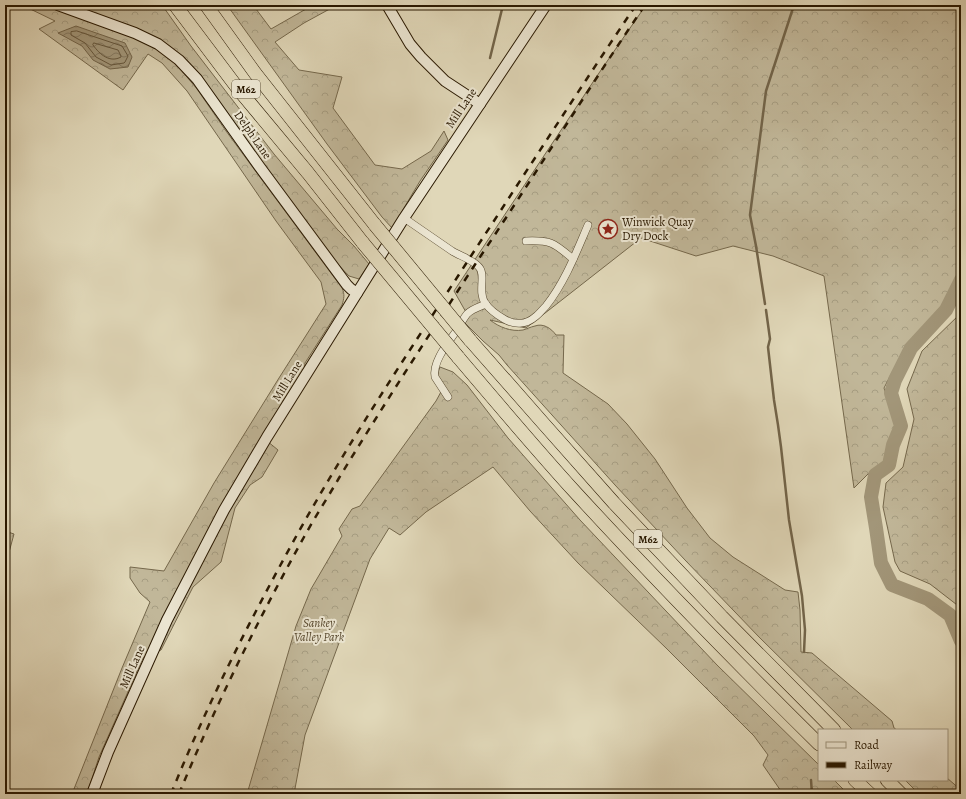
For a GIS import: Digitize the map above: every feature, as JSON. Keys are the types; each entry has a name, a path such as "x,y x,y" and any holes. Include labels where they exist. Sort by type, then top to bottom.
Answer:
{"highway":[{"path":"175,5 239,90 308,173"},
{"name":"M62","path":"184,5 308,173 364,243 524,435 632,554 693,618 818,743"},
{"name":"M62","path":"206,5 255,73 375,225 470,340 614,503 722,617 833,729"},
{"path":"216,5 322,157"},
{"path":"857,781 870,794"},
{"path":"888,781 902,794"}],"street":[{"name":"Delph Lane","path":"58,5 120,26 147,38 158,44 179,60 197,79 347,285 357,293"},
{"path":"387,5 410,44 421,57 445,81 480,104"},
{"name":"Mill Lane","path":"92,794 108,752 167,620 224,510 271,431 404,218 546,5"},
{"path":"404,218 478,266 482,270 482,297 486,304 507,321 515,323 524,323 531,320 541,312 558,290 588,225"},
{"path":"526,241 551,242 573,259"},
{"path":"448,397 435,378 435,370 440,355 467,314 474,308 486,304"}],"green space":[{"path":"22,5 162,5 191,46 274,154 337,229 369,264 359,279 349,276 330,256 189,65 168,45 141,30 145,43 170,59 197,89 226,131 342,288 344,296 342,305 305,363 302,387 267,441 278,450 262,477 250,485 235,508 221,562 193,587 161,650 143,658 99,757 87,794 72,794 150,602 140,593 130,578 130,567 164,571 214,483 326,304 321,282 276,221 187,91 162,63 148,54 123,90 39,29 55,21"},
{"path":"227,5 253,5 271,29 313,5 337,5 304,23 275,42 299,70 342,77 333,108 375,165 402,169 431,151 444,131 448,140 420,181 392,228 327,144"},
{"path":"646,5 961,5 961,269 940,310 906,345 884,388 895,425 883,463 870,472 854,488 824,276 773,256 733,246 696,256 641,238 526,328 490,320 501,327 510,330 523,330 541,325 552,330 556,335 564,335 563,373 608,404 627,424 655,459 687,508 710,538 733,557 785,590 798,592 801,652 812,653 892,721 896,729 852,729 759,637 685,560 615,485 499,355 465,323 467,314 454,291"},
{"path":"961,313 961,608 930,584 900,571 895,562 883,507 886,483 903,467 914,419 907,389 922,351"},
{"name":"Sankey Valley Park","path":"440,367 453,372 467,385 508,438 580,520 717,665 818,764 818,781 835,781 848,794 783,794 763,765 768,755 754,736 578,563 530,511 493,467 426,512 400,535 389,528 370,559 305,735 294,794 247,794 296,626 311,589 342,536 339,529 352,509 360,506 436,401 442,390 435,381"},
{"path":"5,531 14,534 8,556 5,555"},
{"path":"948,779 961,790 961,794 919,794 906,781 948,781"}],"water":[{"path":"76,26 125,43 132,57 128,67 110,69 93,60 82,46 58,33"}],"waterway":[{"path":"490,58 503,5"},
{"path":"765,304 750,215 766,91 794,5"},
{"path":"961,280 946,310 911,348 895,380 891,393 901,426 893,445 889,465 875,475 871,497 881,563 892,585 928,599 950,615 961,641"},
{"path":"766,310 770,339 768,347 789,520 802,596 805,630 804,652"},
{"path":"811,780 812,794"}],"railway":[{"path":"171,794 199,727 230,662 318,498 404,359 636,5"},
{"path":"179,794 207,728 238,664 270,600 313,522 356,450 408,368 645,5"}],"place":[{"name":"Winwick Quay Dry Dock","path":"608,229"}]}
